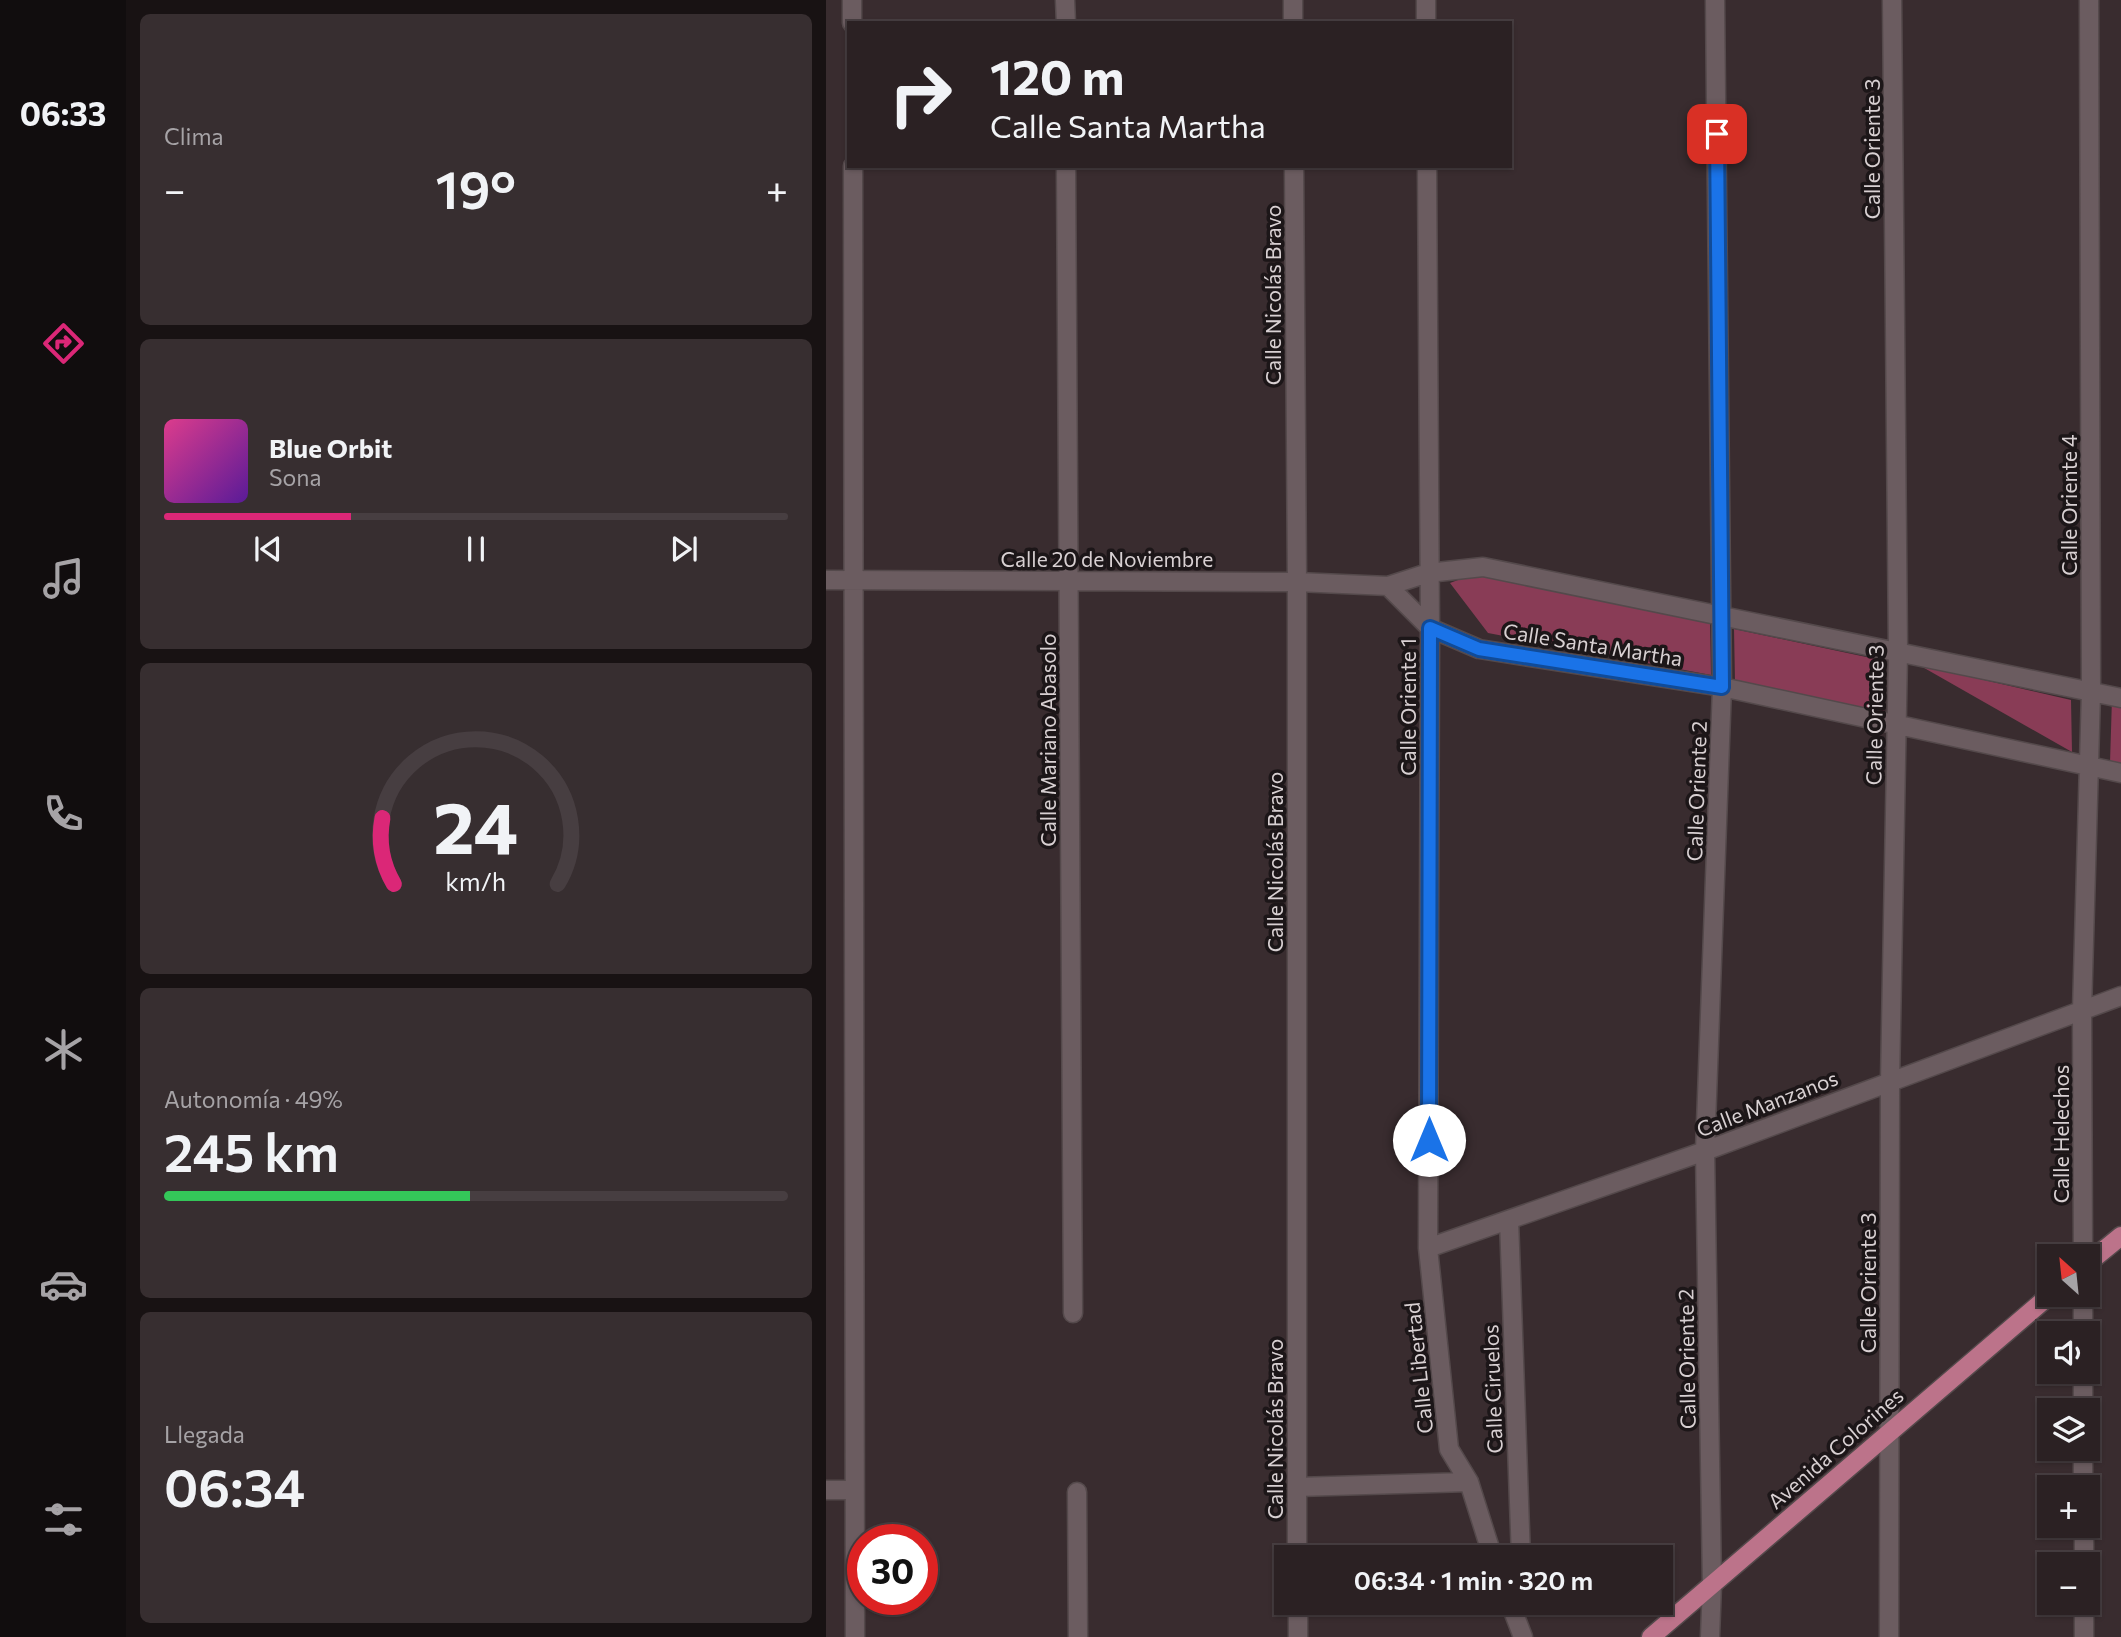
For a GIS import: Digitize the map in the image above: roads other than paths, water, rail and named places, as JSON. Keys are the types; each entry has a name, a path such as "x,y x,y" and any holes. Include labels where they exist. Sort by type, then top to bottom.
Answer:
{"main road":[{"path":"2100,1253 2121,1236"},
{"name":"Avenida Colorines","path":"1651,1637 2037,1306"}],"street":[{"path":"852,0 852,21"},
{"path":"1065,0 1066,21"},
{"path":"1293,0 1293,21"},
{"path":"1426,0 1426,21"},
{"name":"Calle Oriente 2","path":"1710,1637 1712,1584 1705,1151 1722,687 1715,0"},
{"name":"Calle Oriente 3","path":"1889,1637 1889,1082 1898,726 1892,0"},
{"name":"Calle Oriente 4","path":"2082,1011 2091,692 2089,0"},
{"path":"853,168 855,1637"},
{"name":"Calle Mariano Abasolo","path":"1066,168 1073,1313"},
{"name":"Calle Nicolás Bravo","path":"1294,168 1297,1545"},
{"name":"Calle Oriente 1","path":"1427,168 1430,628 1428,1248"},
{"path":"1428,573 1483,568 2121,698"},
{"name":"Calle 20 de Noviembre","path":"826,580 1297,582 1388,586 1428,573"},
{"path":"1388,586 1430,628"},
{"name":"Calle Santa Martha","path":"1430,628 1479,649 1722,687 2121,773"},
{"name":"Calle Manzanos","path":"1428,1248 1705,1151 2121,996"},
{"name":"Calle Helechos","path":"2082,1011 2083,1244"},
{"name":"Calle Ciruelos","path":"1509,1220 1521,1545"},
{"name":"Calle Libertad","path":"1428,1248 1449,1449 1469,1482 1489,1545"},
{"path":"1297,1487 1469,1482"},
{"path":"826,1490 854,1490"},
{"path":"1077,1492 1077,1637"},
{"path":"1298,1615 1298,1637"},
{"path":"1515,1615 1523,1637"},
{"path":"1522,1615 1523,1637"},
{"path":"2084,1615 2084,1637"}]}
